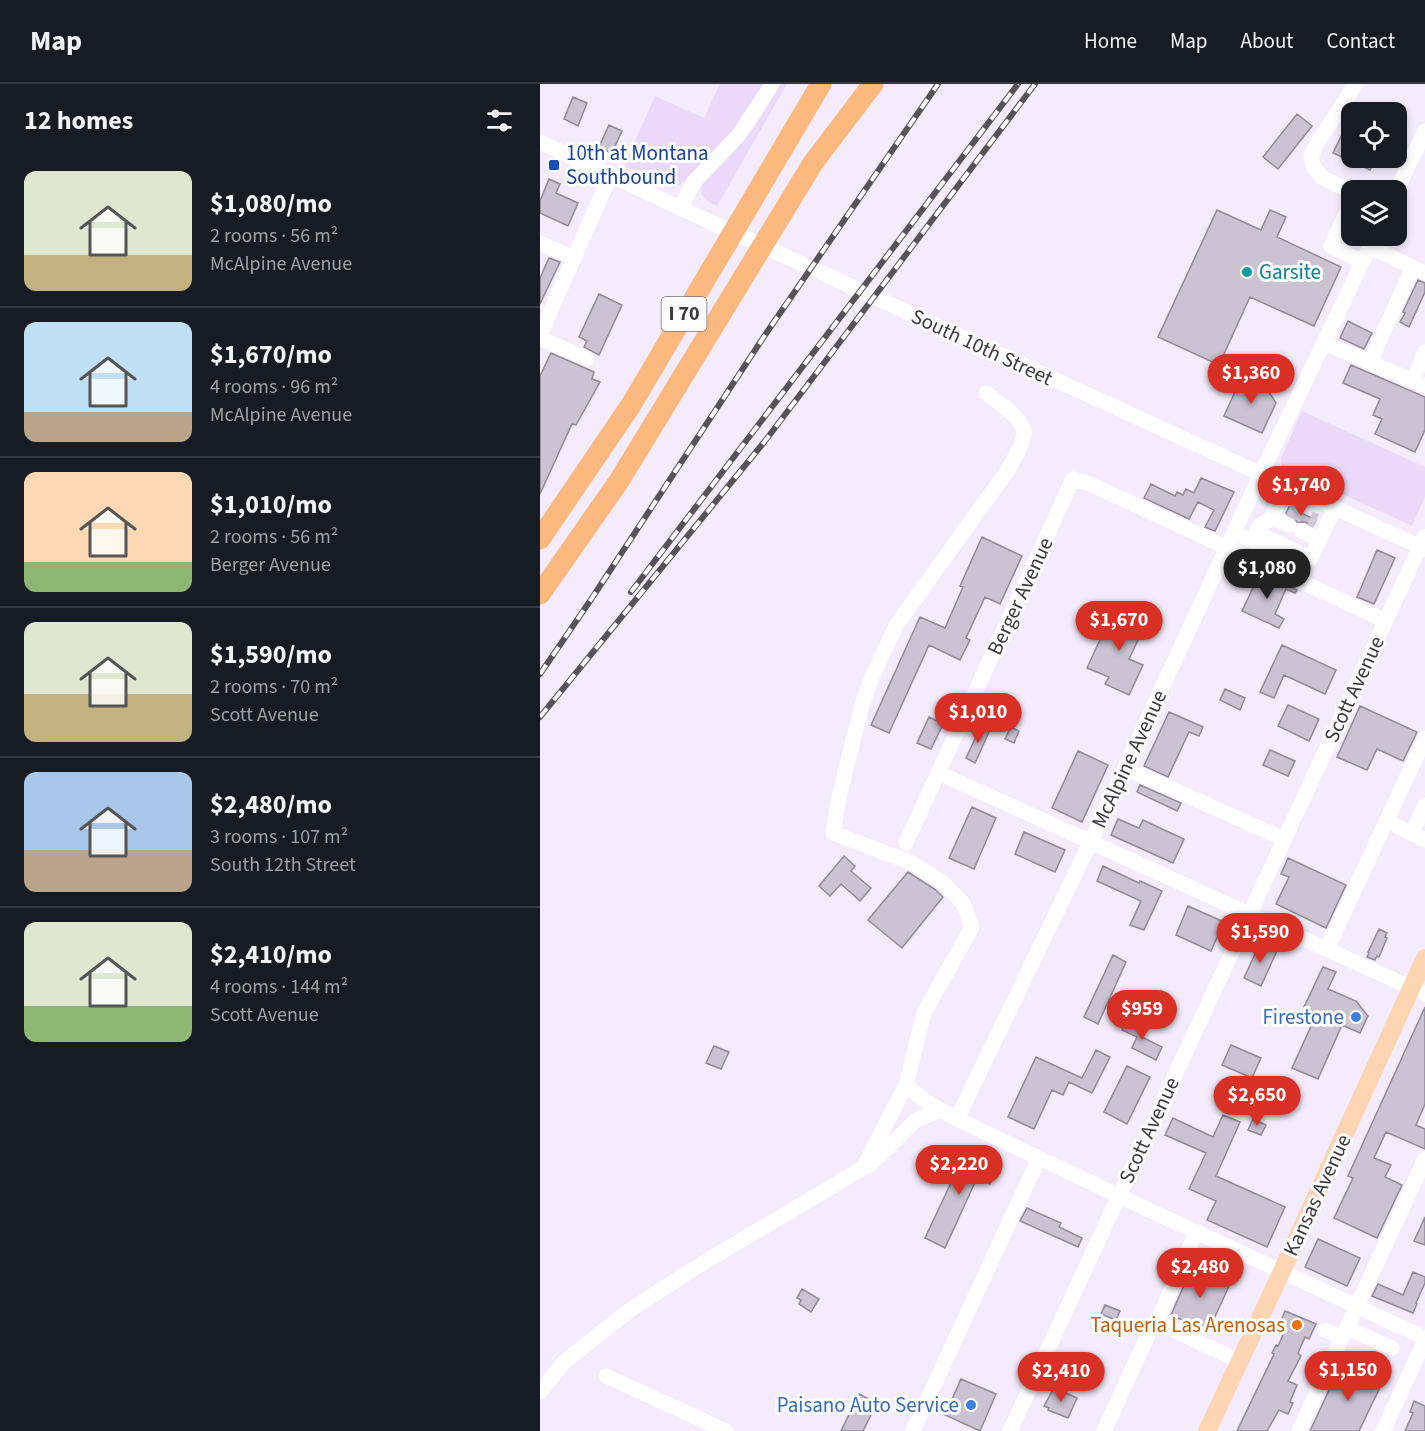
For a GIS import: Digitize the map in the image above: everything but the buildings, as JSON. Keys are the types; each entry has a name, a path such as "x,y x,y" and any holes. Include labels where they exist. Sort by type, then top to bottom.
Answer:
{"highway":[{"name":"I 70","path":"540,539 631,405 821,84"},
{"path":"813,162 855,84"},
{"name":"I 70","path":"540,594 619,481 813,162 873,84"}],"main road":[{"name":"Kansas Avenue","path":"1207,1431 1418,991 1425,958"}],"street":[{"path":"680,208 694,182 738,136 772,84"},
{"path":"1341,187 1323,178 1314,168 1311,157 1316,145 1356,84"},
{"path":"1402,180 1423,140"},
{"name":"South 10th Street","path":"540,142 696,216 1286,486 1423,544"},
{"path":"587,359 540,336 611,174"},
{"path":"1341,224 1331,246 1363,262"},
{"path":"540,243 574,258"},
{"name":"McAlpine Avenue","path":"957,1119 1091,842 1261,474 1370,246"},
{"path":"1370,362 1419,270 1380,246"},
{"path":"1324,343 1419,383 1425,352"},
{"path":"863,1168 906,1085 924,1013 972,927 963,903 942,882 912,863 833,833 839,797 862,705 872,677 897,624 1008,470 1024,434 1023,426 1018,418 986,393"},
{"name":"Berger Avenue","path":"906,843 1073,479 1090,484 1227,548"},
{"path":"1234,533 1264,547 1286,486"},
{"path":"1268,538 1311,558 1320,529 1335,508"},
{"path":"1277,513 1294,528 1320,529"},
{"path":"1252,542 1260,525 1277,513"},
{"name":"Scott Avenue","path":"1010,1431 1423,544"},
{"path":"1227,548 1386,621"},
{"path":"1327,949 1425,738"},
{"path":"1125,768 1284,839"},
{"path":"939,773 1418,991"},
{"path":"1397,826 1418,836 1425,805"},
{"path":"906,1085 925,1101 957,1119 1425,1339 1383,1431"},
{"path":"540,1392 564,1362 630,1310 698,1266 869,1166 916,1120 941,1110"},
{"path":"913,1431 1039,1158"},
{"path":"1299,1431 1425,1159"},
{"path":"1104,1431 1196,1232"},
{"path":"1153,1327 1209,1347 1239,1361"},
{"path":"1325,1330 1345,1333 1392,1348"},
{"path":"606,1376 726,1431"}],"shaded area":[{"path":"720,84 766,84 739,125 680,185 674,188 624,166 655,96 704,118"},
{"path":"781,84 787,84 717,206 709,202 701,194 702,184 755,127"},
{"path":"1302,411 1425,467 1425,497 1412,526 1281,466 1281,458"}],"tunnel":[{"path":"1289,509 1316,521"}],"railway":[{"path":"540,674 767,332 938,84"},
{"path":"631,592 1018,84"},
{"path":"540,717 765,441 1035,84"}],"place":[{"name":"10th at Montana Southbound","path":"554,165"},
{"name":"Garsite","path":"1247,272"},
{"name":"Firestone","path":"1356,1017"},
{"name":"Taqueria Las Arenosas","path":"1297,1325"},
{"name":"Paisano Auto Service","path":"971,1405"}]}
